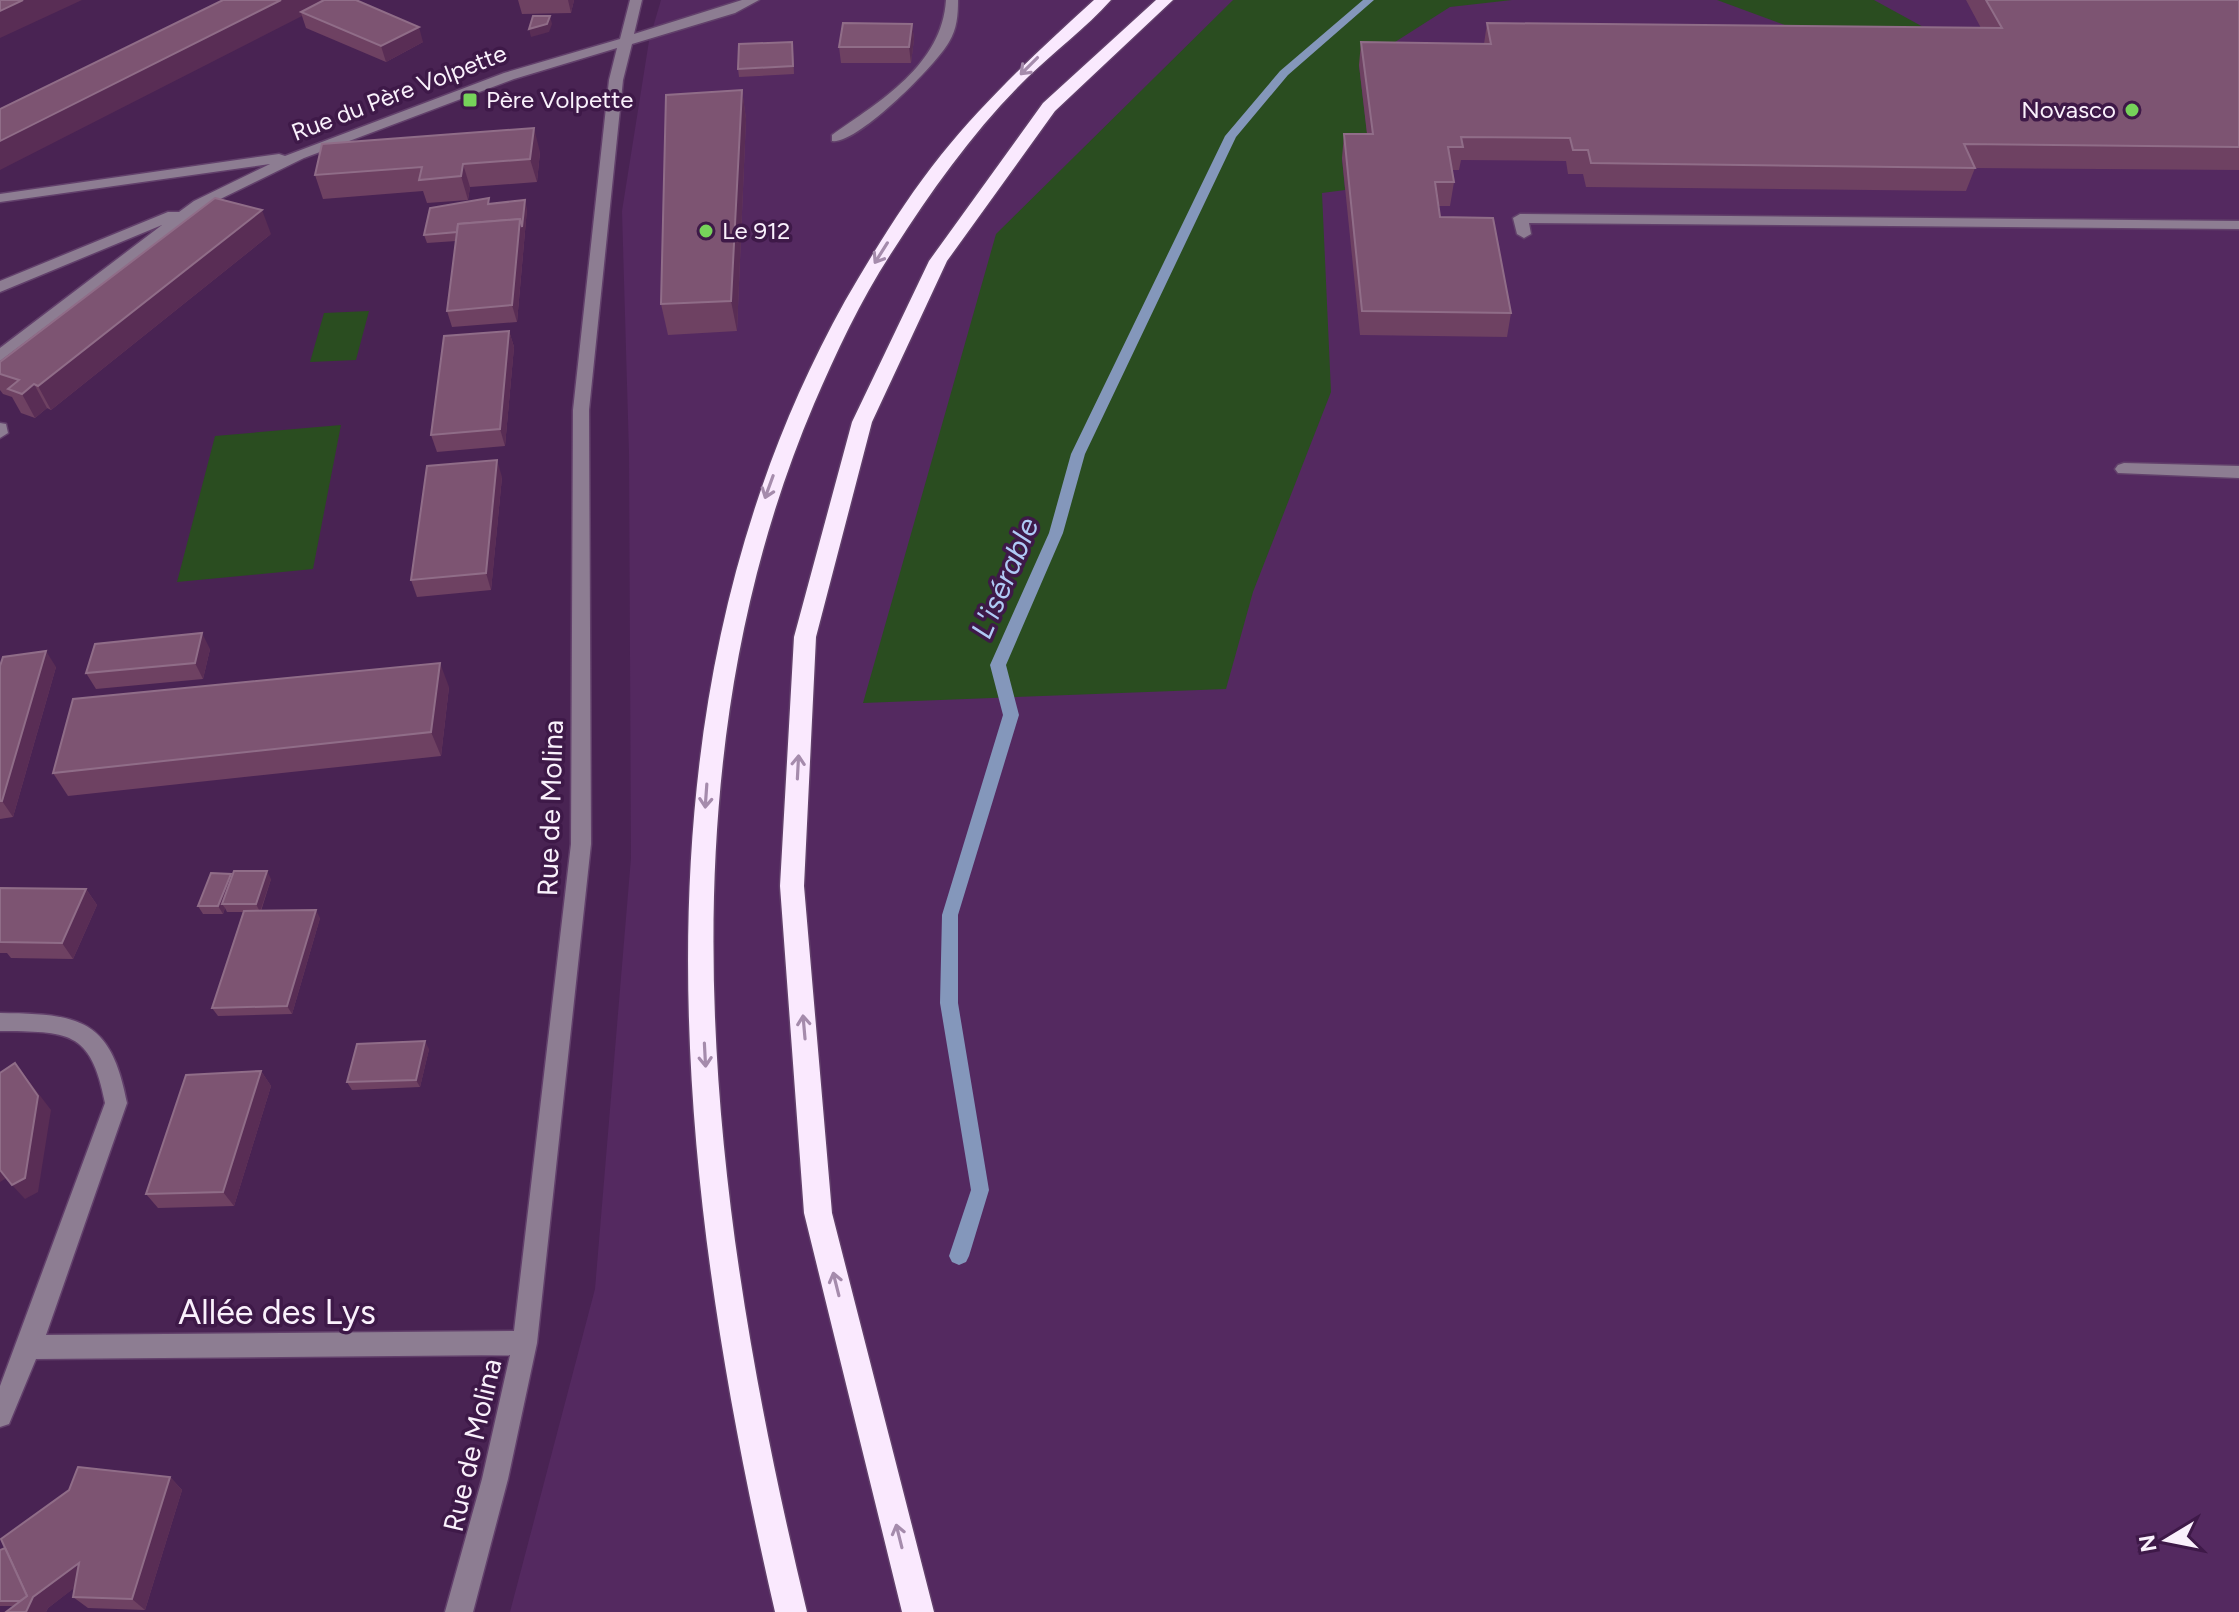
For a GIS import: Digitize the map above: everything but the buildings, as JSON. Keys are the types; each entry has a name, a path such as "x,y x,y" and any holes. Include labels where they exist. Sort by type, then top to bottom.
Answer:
{"highway":[{"path":"791,1612 763,1498 737,1350 717,1200 705,1067 700,885 707,779 741,586 766,495 801,406 840,321 898,226 958,144 1084,7 1103,0"},
{"path":"918,1612 818,1213 792,886 805,637 862,422 938,261 1049,107 1165,0"}],"street":[{"name":"Rue de Molina","path":"459,1612 495,1479 525,1343 581,844 581,410 616,80 623,42 636,0"},
{"path":"708,0 730,10"},
{"name":"Rue du Père Volpette","path":"0,287 199,204 299,155 509,76 730,10 753,0"},
{"path":"837,138 911,83 941,45 953,8 952,0"},
{"path":"0,198 299,155"},
{"name":"Rue du Père Volpette","path":"0,356 199,204"},
{"path":"1524,234 1520,218 2239,225"},
{"path":"2124,469 2239,472"},
{"path":"0,1022 38,1023 76,1029 97,1043 112,1070 116,1103 29,1347 0,1415"},
{"name":"Allée des Lys","path":"29,1347 525,1343"}],"shaded area":[{"path":"661,0 2239,0 2239,1612 510,1612 595,1289 631,858 629,453 622,211 649,41"}],"green space":[{"path":"1233,0 1512,0 1450,7 1359,65 1370,158 1342,158 1345,190 1322,193 1331,392 1253,592 1226,689 863,703 996,234"},
{"path":"1717,0 1874,0 1967,51 1852,50"},
{"path":"369,311 356,360 310,362 324,313"},
{"path":"341,425 313,569 177,582 215,436"}],"waterway":[{"name":"L'isérable","path":"959,1256 980,1190 949,1003 950,915 1011,715 998,665 1056,533 1078,454 1231,136 1284,73 1369,0"}],"place":[{"name":"Père Volpette","path":"470,100"},
{"name":"Novasco","path":"2132,110"},
{"name":"Le 912","path":"706,231"}]}
